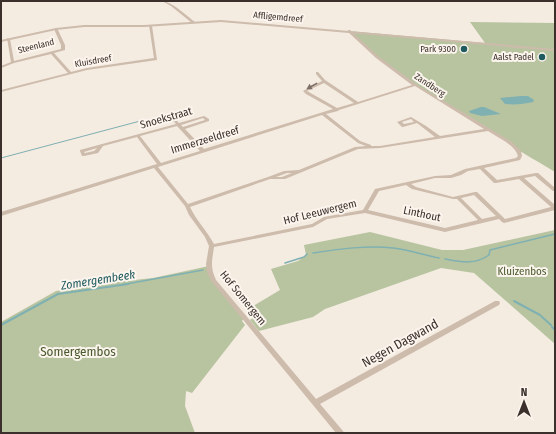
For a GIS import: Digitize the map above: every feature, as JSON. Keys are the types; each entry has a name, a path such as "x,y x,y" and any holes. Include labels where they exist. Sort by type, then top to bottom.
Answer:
{"street":[{"path":"163,1 174,6 193,22"},
{"name":"Affligemdreef","path":"1,40 56,29 94,25 150,26 193,22 229,21 555,50"},
{"name":"Kluisdreef","path":"1,91 87,69 156,59 150,26"},
{"name":"Steenland","path":"56,29 62,40 63,48"},
{"name":"Zandberg","path":"349,31 377,57 415,85 510,143"},
{"name":"Steenland","path":"8,39 13,61"},
{"name":"Steenland","path":"13,61 60,52 63,48"},
{"name":"Steenland","path":"1,66 13,61 63,48"},
{"name":"Steenland","path":"52,53 70,73"},
{"path":"317,73 324,81 357,103"},
{"path":"324,81 305,92 337,110"},
{"name":"Immerzeeldreef","path":"1,214 415,85"},
{"path":"169,114 203,151"},
{"path":"323,114 359,142 371,147"},
{"name":"Snoekstraat","path":"102,145 204,117 208,120 183,128"},
{"path":"417,122 439,138"},
{"path":"187,206 270,178 283,178 296,174 299,171 357,148 380,147 487,130"},
{"path":"138,136 157,166 187,206 212,246"},
{"path":"357,148 359,142"},
{"name":"Hof Leeuwergem","path":"212,246 313,225 326,218 365,211 377,190 435,177 443,178 460,174 467,170 518,159 520,156 519,152 510,143"},
{"path":"481,167 496,182 536,174 555,190"},
{"name":"Linthout","path":"520,177 555,208"},
{"name":"Linthout","path":"406,183 414,188 453,198 475,193 504,221 555,208"},
{"path":"458,197 481,221"},
{"name":"Linthout","path":"365,211 445,230 499,217"},
{"name":"Hof Somergem","path":"212,246 209,264 210,272 214,281 340,433"},
{"name":"Negen Dagwand","path":"315,404 497,303"}],"green space":[{"path":"470,22 555,23 555,172 415,85 377,57 349,31 485,43"},
{"name":"Kluizenbos","path":"555,230 555,344 474,273 441,268 325,309 313,317 259,331 250,320 253,318 250,312 253,306 280,290 271,269 298,261 306,255 304,245 370,232 442,250 463,250"},
{"name":"Somergembos","path":"209,266 213,278 245,317 242,321 245,325 192,393 186,391 185,406 195,433 1,433 1,322 56,291 97,284 153,278"}],"water":[{"path":"528,96 534,100 533,102 526,103 505,104 500,98"},
{"path":"481,107 501,114 482,116 470,113 469,111"}],"waterway":[{"path":"1,158 144,120"},
{"path":"445,259 462,262 478,260 489,255 490,250 555,234"},
{"path":"313,253 353,248 383,247 405,250 439,258"},
{"path":"285,263 304,257 307,254"},
{"name":"Zomergembeek","path":"121,285 203,270"},
{"name":"Zomergembeek","path":"121,285 128,284"},
{"name":"Zomergembeek","path":"1,325 58,294 121,285"},
{"path":"514,301 540,315"},
{"path":"541,316 551,325"},
{"path":"552,327 555,330"}],"place":[{"name":"Park 9300","path":"464,49"},
{"name":"Aalst Padel","path":"542,57"}]}
